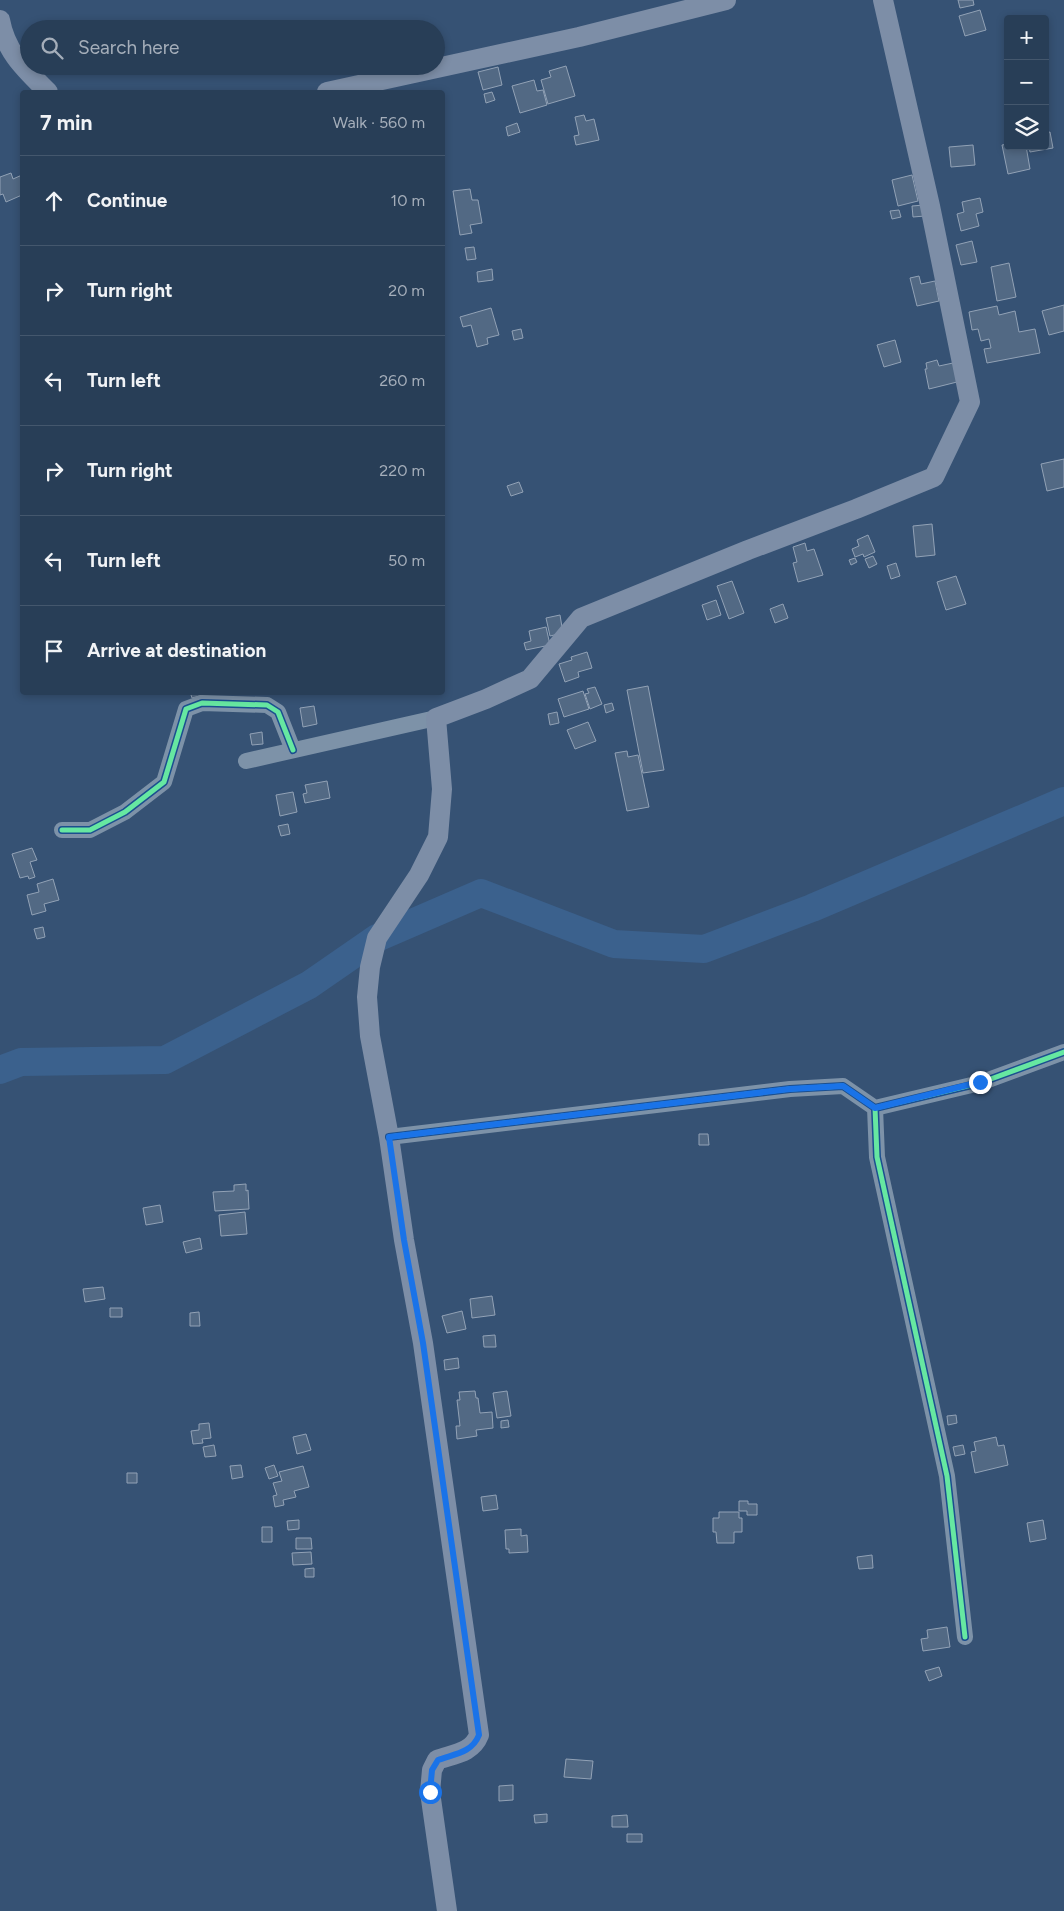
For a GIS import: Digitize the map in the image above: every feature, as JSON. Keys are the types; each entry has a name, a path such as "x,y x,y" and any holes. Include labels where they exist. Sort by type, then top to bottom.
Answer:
{"main road":[{"path":"445,67 579,38 726,0"},
{"path":"447,1911 430,1792 432,1770 438,1760 471,1748 476,1743 479,1735 423,1343 404,1240 389,1137 370,1036 367,997 370,967 377,938 419,875 438,837 442,789 436,718 486,699 530,679 582,618 934,477 970,402 930,206 883,0"},
{"path":"0,20 12,53 20,64"},
{"path":"30,75 46,90"},
{"path":"336,90 406,75"}],"street":[{"path":"62,830 90,830 125,812 164,782 186,709 202,703 267,705 278,712 293,750"},
{"path":"246,760 436,718"},
{"path":"389,1137 790,1089 843,1086 875,1108 980,1082 1064,1052"},
{"path":"875,1108 877,1157 947,1476 965,1637"}],"building":[{"path":"958,0 973,0 974,5 960,8"},
{"path":"980,10 986,30 965,36 959,16"},
{"path":"566,66 575,96 548,104 541,80 551,77 549,71"},
{"path":"498,67 502,85 483,90 478,72"},
{"path":"534,80 537,91 543,90 547,105 520,113 512,86"},
{"path":"492,92 495,100 486,103 484,94"},
{"path":"584,115 586,121 594,119 599,140 576,145 574,136 579,135 575,117"},
{"path":"517,123 520,132 508,136 506,127"},
{"path":"1049,132 1053,148 1049,149"},
{"path":"973,145 975,165 951,167 949,147"},
{"path":"1002,145 1004,145 1004,150 1027,150 1030,169 1008,174"},
{"path":"11,173 13,179 20,176 20,196 6,202 3,194 0,195 0,177"},
{"path":"912,175 918,201 898,206 892,180"},
{"path":"470,189 472,200 478,200 482,223 470,225 472,233 460,235 453,191"},
{"path":"980,198 983,212 976,214 979,226 961,231 957,214 964,212 962,202"},
{"path":"924,205 925,216 913,217 912,206"},
{"path":"899,210 901,217 892,219 890,211"},
{"path":"972,241 977,262 961,265 956,245"},
{"path":"474,247 476,259 467,260 465,248"},
{"path":"1009,263 1016,297 997,301 991,267"},
{"path":"492,269 493,280 478,282 477,272"},
{"path":"919,276 921,284 935,281 939,301 917,306 910,278"},
{"path":"1064,305 1064,331 1049,335 1042,311"},
{"path":"997,306 999,315 1015,311 1019,332 1035,329 1040,353 987,363 984,349 991,348 989,339 981,341 978,329 972,330 969,312"},
{"path":"491,308 499,335 487,338 488,344 477,347 471,325 463,327 460,317"},
{"path":"521,329 523,338 514,340 512,331"},
{"path":"895,340 901,362 884,367 877,345"},
{"path":"937,360 939,366 953,363 957,382 929,389 925,369 927,369 926,363"},
{"path":"1064,459 1064,487 1047,491 1041,464"},
{"path":"519,482 523,492 511,496 507,486"},
{"path":"932,524 935,555 916,557 913,526"},
{"path":"868,535 875,552 864,557 863,554 855,557 852,549 859,546 857,540"},
{"path":"805,543 807,551 814,549 823,575 798,582 793,563 797,562 793,547"},
{"path":"873,556 877,564 869,568 865,559"},
{"path":"855,558 857,562 851,565 849,560"},
{"path":"896,563 900,576 891,579 887,566"},
{"path":"956,576 966,604 946,610 937,582"},
{"path":"732,581 744,613 729,619 717,586"},
{"path":"716,600 721,615 707,620 702,605"},
{"path":"783,604 788,618 775,623 770,609"},
{"path":"560,615 563,633 550,636 546,618"},
{"path":"546,627 550,645 526,650 524,643 531,641 529,631"},
{"path":"587,652 592,668 578,672 579,677 565,682 559,664 572,660 571,657"},
{"path":"648,686 664,770 643,773 627,690"},
{"path":"595,687 602,704 590,709 585,694 589,693 587,689"},
{"path":"583,691 589,709 564,717 558,699"},
{"path":"191,695 203,695 192,698"},
{"path":"612,703 614,710 606,713 604,705"},
{"path":"314,706 317,724 303,727 300,708"},
{"path":"557,712 559,723 550,725 548,714"},
{"path":"588,722 596,741 575,749 567,730"},
{"path":"262,732 263,744 252,745 250,734"},
{"path":"627,751 628,757 638,755 649,807 627,811 615,753"},
{"path":"327,781 330,798 305,803 303,794 307,793 305,785"},
{"path":"293,792 297,812 280,816 276,795"},
{"path":"288,824 290,834 281,836 278,826"},
{"path":"32,848 37,860 30,862 35,877 29,879 28,876 20,878 12,854"},
{"path":"53,879 59,900 44,904 46,911 32,915 27,895 39,892 37,884"},
{"path":"43,927 45,937 37,939 34,929"},
{"path":"699,1134 708,1134 709,1145 699,1145"},
{"path":"246,1184 249,1209 215,1211 213,1192 234,1191 234,1185"},
{"path":"160,1205 163,1222 146,1225 143,1208"},
{"path":"245,1212 247,1234 221,1236 219,1215"},
{"path":"200,1238 202,1249 186,1253 183,1242"},
{"path":"103,1287 105,1299 85,1302 83,1289"},
{"path":"492,1296 495,1315 472,1318 470,1299"},
{"path":"110,1308 122,1308 122,1317 110,1317"},
{"path":"462,1311 466,1329 447,1333 442,1316"},
{"path":"199,1312 200,1326 190,1326 190,1313"},
{"path":"495,1335 496,1347 484,1347 483,1336"},
{"path":"458,1358 459,1368 445,1370 444,1360"},
{"path":"475,1391 480,1413 492,1412 493,1428 476,1430 477,1436 457,1439 456,1426 460,1426 457,1400 460,1400 459,1392"},
{"path":"507,1391 511,1416 497,1418 493,1393"},
{"path":"956,1415 957,1423 948,1425 947,1416"},
{"path":"508,1420 509,1427 501,1428 501,1421"},
{"path":"209,1423 211,1438 202,1439 203,1443 193,1444 191,1431 199,1430 199,1424"},
{"path":"306,1434 311,1450 297,1454 293,1437"},
{"path":"996,1437 998,1446 1004,1445 1008,1465 975,1473 971,1452 976,1451 974,1442"},
{"path":"214,1445 216,1456 205,1457 203,1447"},
{"path":"963,1445 965,1454 955,1456 953,1447"},
{"path":"241,1465 243,1477 232,1479 230,1466"},
{"path":"274,1465 278,1476 269,1479 265,1468"},
{"path":"303,1466 309,1487 294,1491 296,1497 283,1500 284,1505 275,1507 273,1496 277,1495 273,1483 282,1481 279,1472"},
{"path":"127,1473 137,1473 137,1483 127,1483"},
{"path":"496,1495 498,1509 483,1511 481,1497"},
{"path":"739,1501 757,1504 757,1515 747,1515 747,1511 739,1511"},
{"path":"719,1512 739,1512 739,1518 742,1518 742,1532 734,1532 734,1543 717,1543 716,1532 713,1532 713,1518 719,1518"},
{"path":"299,1520 299,1529 288,1530 287,1521"},
{"path":"1043,1520 1046,1539 1030,1542 1027,1523"},
{"path":"262,1527 272,1527 272,1542 262,1542"},
{"path":"521,1529 521,1536 527,1535 528,1552 509,1553 509,1549 506,1549 505,1530"},
{"path":"296,1538 311,1538 312,1549 296,1549"},
{"path":"311,1552 312,1564 293,1565 292,1553"},
{"path":"872,1555 873,1568 859,1569 857,1557"},
{"path":"314,1568 314,1577 305,1577 305,1569"},
{"path":"947,1627 950,1647 923,1651 921,1639 928,1638 927,1630"},
{"path":"939,1667 942,1676 929,1681 925,1671"},
{"path":"566,1759 593,1761 591,1779 564,1777"},
{"path":"513,1785 513,1800 499,1801 499,1786"},
{"path":"547,1814 547,1822 535,1823 534,1815"},
{"path":"627,1815 628,1827 612,1827 612,1816"},
{"path":"627,1834 642,1834 642,1842 627,1842"}],"waterway":[{"path":"0,1070 21,1062 165,1060 309,985 377,938 481,893 614,944 704,949 812,908 1064,801"}],"cycle path":[{"path":"62,830 90,830 125,812 164,782 186,709 202,703 267,705 278,712 293,750"},
{"path":"389,1137 790,1089 843,1086 875,1108 980,1083 1064,1052"},
{"path":"875,1108 877,1157 947,1476 965,1637"}],"route":[{"path":"430,1792 432,1770 438,1760 471,1748 476,1743 479,1735 423,1343 404,1240 389,1137 790,1089 843,1086 875,1108 980,1082"}]}
